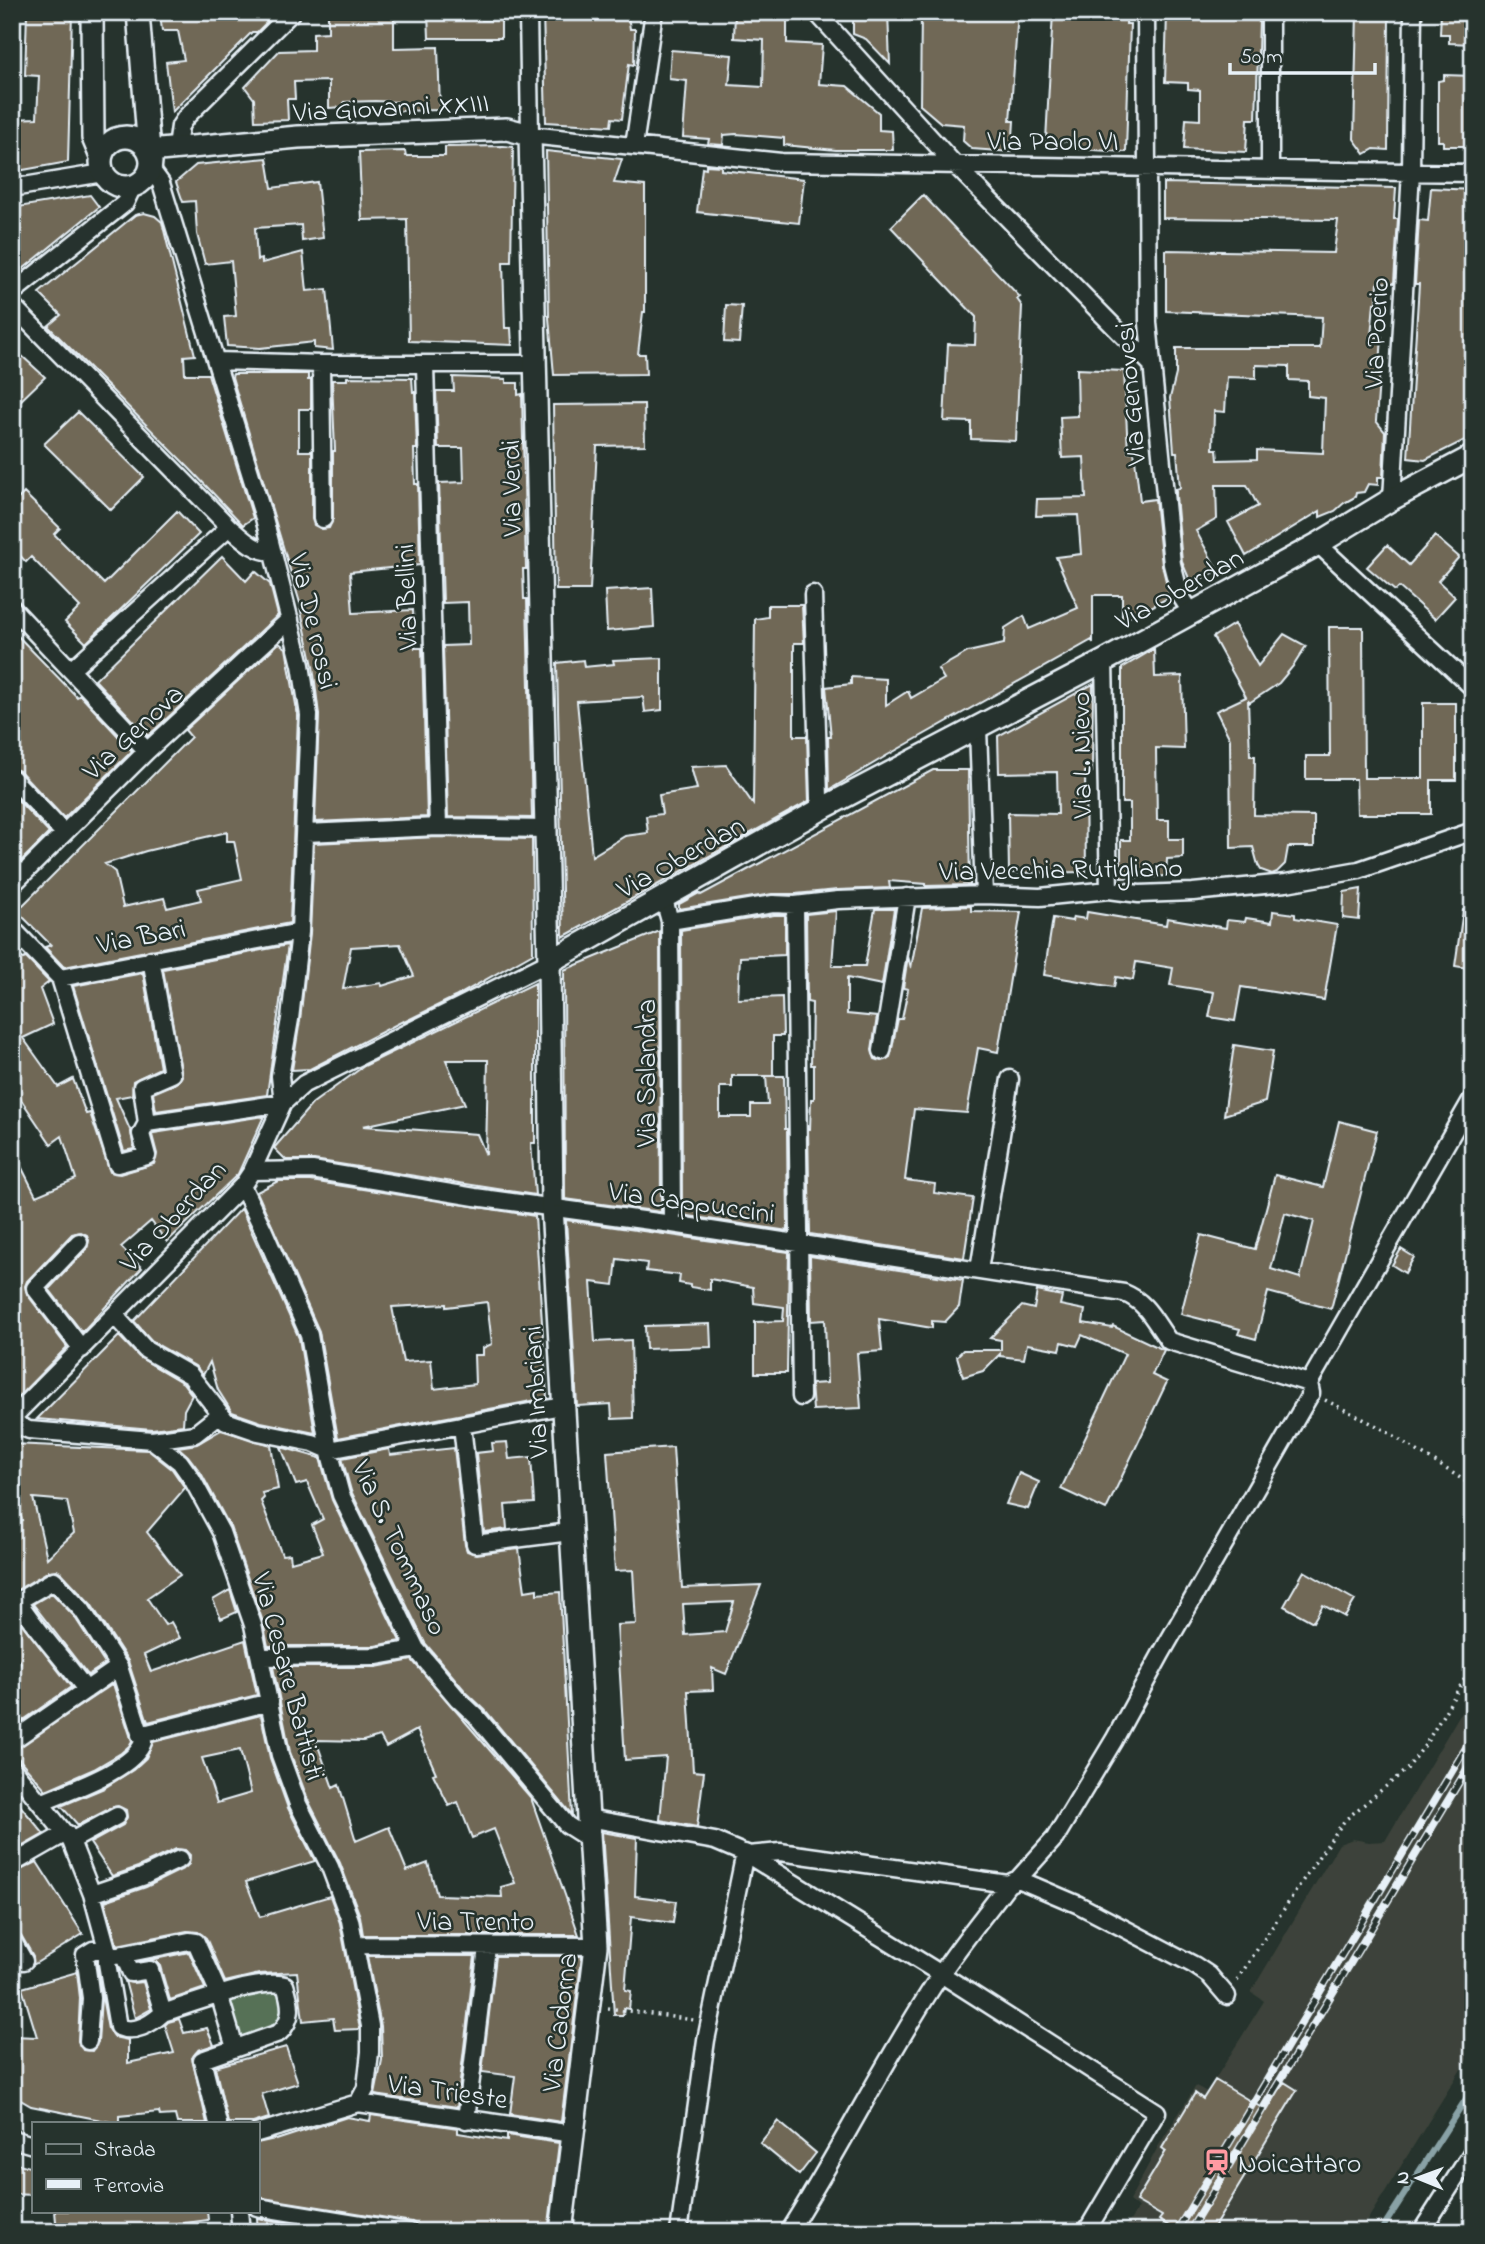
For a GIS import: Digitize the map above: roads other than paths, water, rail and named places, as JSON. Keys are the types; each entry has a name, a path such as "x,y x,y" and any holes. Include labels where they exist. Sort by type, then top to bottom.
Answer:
{"street":[{"path":"92,12 93,138 102,165 115,185 133,186 141,183 150,159 138,12"},
{"path":"177,148 180,126 186,117 292,12"},
{"name":"Via Verdi","path":"528,12 550,962"},
{"path":"634,146 654,12"},
{"path":"816,12 955,165 1151,364"},
{"name":"Via Genovesi","path":"1146,12 1151,364 1172,564 1180,594 1191,612"},
{"path":"1270,12 1270,169"},
{"name":"Via Poerio","path":"1392,499 1411,171 1413,12"},
{"name":"Via Giovanni XXIII","path":"150,159 177,148 298,137 507,129 530,135 634,146"},
{"path":"102,165 108,143 123,136 138,139 150,159"},
{"name":"Via Paolo VI","path":"634,146 780,162 1473,173"},
{"name":"Via De rossi","path":"150,159 162,183 273,552 301,665 309,715 300,932 290,1019 279,1076 283,1102"},
{"path":"12,188 102,165"},
{"path":"12,292 125,203 133,186"},
{"path":"16,315 229,527 252,547 262,552 273,552"},
{"path":"216,361 535,364"},
{"path":"321,364 323,519"},
{"name":"Via Bellini","path":"425,365 438,827"},
{"name":"Via Oberdan","path":"14,1410 82,1349 242,1186 252,1171 283,1102 303,1084 550,962 825,807 1104,662 1473,456"},
{"path":"71,670 229,527"},
{"path":"1318,544 1473,688"},
{"path":"813,594 819,799 825,807"},
{"path":"12,608 147,751"},
{"name":"Via Genova","path":"12,885 147,751 290,619"},
{"name":"Via L. Nievo","path":"1104,662 1109,890"},
{"path":"978,728 984,895"},
{"path":"12,778 64,832"},
{"path":"306,833 438,827 546,829"},
{"name":"Via Vecchia Rutigliano","path":"670,922 773,904 795,905 907,897 1040,897 1109,890 1139,894 1286,883 1359,870 1473,831"},
{"path":"663,896 670,922"},
{"path":"882,1051 907,897"},
{"path":"795,905 800,1397"},
{"name":"Via Salandra","path":"670,922 673,1224"},
{"path":"12,928 60,978 117,1164 147,1156 141,1134 147,1123 142,1087 172,1074 151,959"},
{"name":"Via Bari","path":"60,978 300,932"},
{"name":"Via Imbriani","path":"550,962 552,1208 588,1829"},
{"path":"979,1270 1010,1079"},
{"path":"788,2232 827,2171 856,2115 941,1974 1013,1882 1055,1838 1114,1740 1473,1097"},
{"path":"147,1123 283,1102"},
{"name":"Via Cappuccini","path":"252,1171 312,1170 1124,1293 1136,1298 1148,1308 1169,1341 1310,1388"},
{"name":"Via S. Tommaso","path":"242,1186 309,1335 329,1450 341,1494 416,1649 567,1825 588,1829"},
{"path":"79,1242 35,1288 82,1349"},
{"path":"115,1316 146,1350 190,1375 219,1415 233,1425 313,1443 329,1450 562,1406"},
{"path":"14,1410 29,1430 152,1440 195,1434 219,1415"},
{"path":"462,1425 475,1544 570,1532"},
{"name":"Via Cesare Battisti","path":"152,1440 180,1462 221,1532 253,1625 280,1755 298,1804 330,1867 350,1920 370,2039 366,2088 358,2103"},
{"path":"41,1803 121,1767 141,1749 142,1738 119,1667 82,1610 54,1580 15,1600 71,1667 86,1690"},
{"path":"260,1657 376,1656 416,1649"},
{"path":"12,1741 119,1667"},
{"path":"142,1738 270,1702"},
{"path":"12,1768 68,1837 92,1894 107,1953 118,2027 128,2030 144,2027 163,2013 219,1994 278,1983 285,1985 290,2016 279,2033 202,2060 218,2122"},
{"path":"14,1861 117,1816"},
{"path":"588,1829 678,1833 715,1841 746,1854 1157,2112 1086,2232"},
{"name":"Via Cadorna","path":"561,2232 596,1946 588,1829"},
{"path":"746,1854 780,1852 1013,1882 1079,1905 1195,1965 1229,1992"},
{"path":"679,2232 710,2021 746,1854"},
{"path":"92,1894 142,1877 180,1859"},
{"path":"12,1940 24,1961"},
{"path":"88,2040 91,1998 85,1955 93,1950 123,1954 189,1941 197,1942 219,1994 235,2048"},
{"name":"Via Trento","path":"355,1945 596,1946"},
{"path":"466,2120 487,1947"},
{"path":"123,1954 131,1973 150,1970 163,2013"},
{"path":"259,2132 358,2103"},
{"name":"Via Trieste","path":"358,2103 573,2134"},
{"path":"12,2139 32,2146"},
{"path":"1422,2232 1473,2151"},
{"path":"259,2207 410,2232"},
{"path":"239,2212 241,2232"}],"waterway":[{"path":"1380,2232 1473,2088"}],"railway":[{"path":"1176,2232 1473,1736"},
{"path":"1189,2232 1473,1759"}],"place":[{"name":"Noicattaro","path":"1217,2162"}]}
